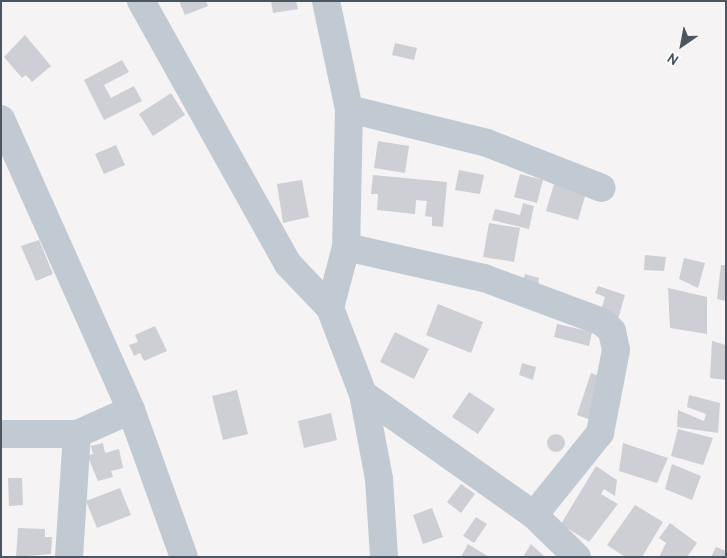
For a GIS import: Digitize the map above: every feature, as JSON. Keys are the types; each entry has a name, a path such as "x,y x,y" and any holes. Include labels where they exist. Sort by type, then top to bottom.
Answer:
{"street":[{"path":"141,1 288,264 330,308 363,394 379,479 384,557"},
{"path":"326,1 349,109 346,247 330,308"},
{"path":"349,109 487,143 602,188"},
{"path":"1,119 131,410 184,557"},
{"path":"346,247 484,278 602,322 612,331 616,350 600,433 534,515"},
{"path":"363,394 534,515 577,557"},
{"path":"1,434 77,434 131,410"},
{"path":"70,557 77,434"}],"building":[{"path":"179,1 206,1 208,6 185,15"},
{"path":"271,1 296,1 298,9 273,13"},
{"path":"25,35 51,66 32,82 26,75 22,78 4,57"},
{"path":"395,43 417,48 414,60 392,55"},
{"path":"122,60 129,72 104,85 111,98 134,86 142,101 104,120 84,80"},
{"path":"171,93 185,115 153,136 139,114"},
{"path":"378,141 409,146 405,173 374,168"},
{"path":"116,145 125,165 104,174 95,154"},
{"path":"459,170 484,175 480,194 455,190"},
{"path":"520,174 543,180 537,203 514,197"},
{"path":"373,175 447,182 443,227 432,226 432,217 425,216 427,201 416,200 415,214 377,210 378,194 371,194"},
{"path":"302,180 309,217 283,223 277,184"},
{"path":"554,184 586,193 578,220 546,211"},
{"path":"523,203 534,206 529,229 492,220 495,209 520,215"},
{"path":"489,223 520,228 514,262 483,257"},
{"path":"39,240 53,274 36,281 21,246"},
{"path":"645,255 666,257 664,271 644,270"},
{"path":"684,258 705,263 698,288 679,279"},
{"path":"721,265 726,265 726,301 717,299"},
{"path":"525,274 539,278 538,286 523,282"},
{"path":"598,286 625,295 618,319 600,313 605,297 595,293"},
{"path":"668,288 707,297 707,334 670,328"},
{"path":"438,304 483,322 471,353 426,335"},
{"path":"557,324 592,332 589,346 554,337"},
{"path":"155,326 167,351 144,361 140,353 134,356 129,345 138,342 135,335"},
{"path":"395,332 429,349 414,379 380,362"},
{"path":"712,341 726,345 726,380 710,378"},
{"path":"522,363 536,367 533,380 519,375"},
{"path":"591,373 608,379 594,421 577,415"},
{"path":"237,390 248,434 223,440 212,396"},
{"path":"469,392 495,409 478,434 452,417"},
{"path":"689,395 720,403 718,433 677,427 678,410 704,421 706,414 687,407"},
{"path":"331,413 337,440 304,448 298,421"},
{"path":"678,429 713,438 703,465 671,456"},
{"path":"556,434 562,437 565,443 562,449 556,452 550,449 547,443 550,437"},
{"path":"103,443 105,453 119,449 123,468 111,471 113,477 98,481 87,455 93,454 91,446"},
{"path":"623,443 668,458 657,483 619,471"},
{"path":"672,464 701,476 692,500 665,489"},
{"path":"596,466 617,480 615,496 604,489 601,494 618,504 589,542 561,524"},
{"path":"8,478 22,478 23,505 9,506"},
{"path":"461,484 475,494 461,513 447,502"},
{"path":"120,488 131,515 97,528 86,501"},
{"path":"635,505 663,522 642,557 625,557 607,545"},
{"path":"432,508 443,537 423,544 413,515"},
{"path":"476,517 487,524 474,543 463,536"},
{"path":"670,523 697,543 687,557 659,557 666,543 659,538"},
{"path":"18,528 45,529 45,537 52,537 51,554 16,557"},
{"path":"468,544 489,557 461,557"},
{"path":"531,544 545,557 523,557"},
{"path":"716,547 726,551 726,557 711,557"}]}
